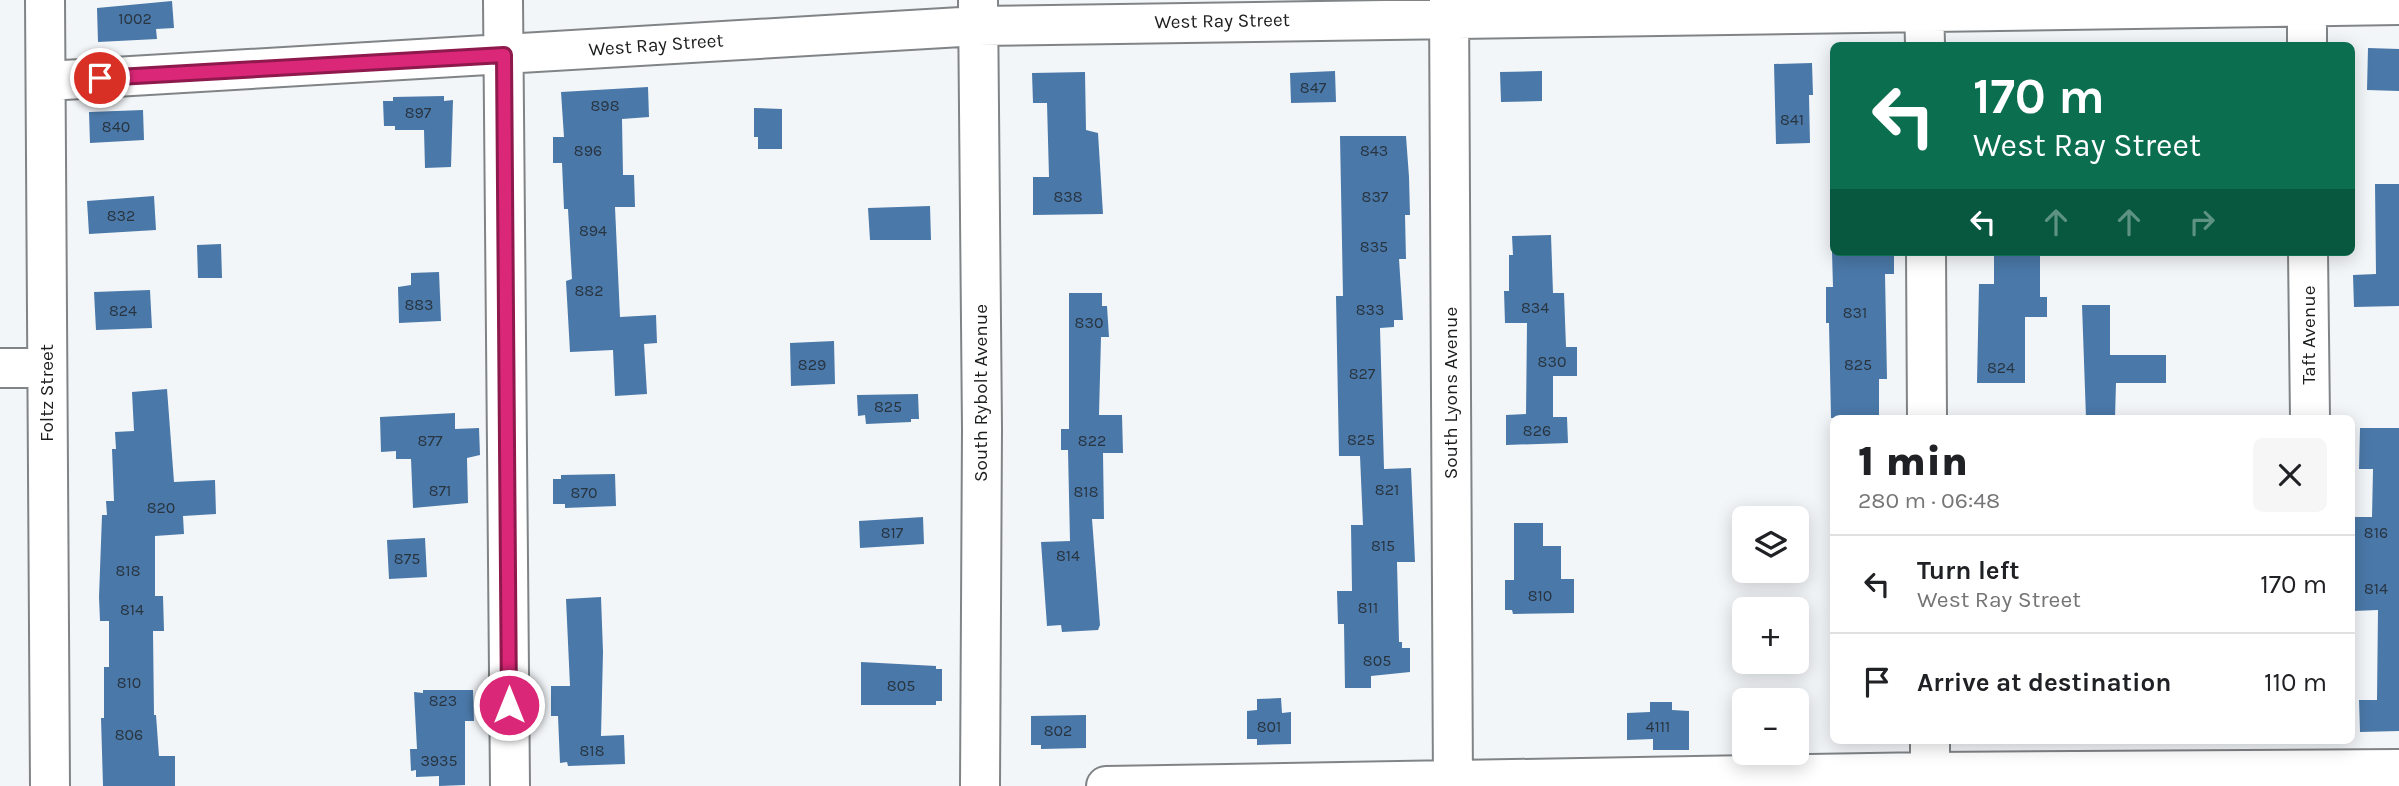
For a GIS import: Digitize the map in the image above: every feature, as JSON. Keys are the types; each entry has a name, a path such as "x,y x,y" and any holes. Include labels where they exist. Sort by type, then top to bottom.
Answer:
{"street":[{"name":"Foltz Street","path":"45,0 50,786"},
{"path":"503,0 510,786"},
{"name":"West Ray Street","path":"47,81 504,55 978,13 1449,9 1924,19 2306,3 2399,5"},
{"path":"2306,3 2307,42"},
{"name":"South Lyons Avenue","path":"1449,9 1453,783"},
{"name":"South Rybolt Avenue","path":"978,13 982,429 980,786"},
{"path":"1926,256 1927,415"},
{"name":"Taft Avenue","path":"2308,256 2310,415"},
{"path":"0,368 46,368"},
{"path":"1106,786 1453,783 1930,766 2312,765 2399,769"}],"building":[{"path":"172,1 174,28 156,29 157,39 98,42 97,8"},
{"path":"2368,48 2399,49 2399,91 2367,90"},
{"path":"1812,63 1813,95 1809,95 1810,143 1776,144 1774,64"},
{"path":"1335,71 1336,102 1291,103 1290,73"},
{"path":"1542,71 1542,101 1501,102 1500,72"},
{"path":"1085,72 1086,130 1098,133 1103,214 1033,215 1033,177 1049,177 1047,103 1033,103 1032,73"},
{"path":"648,87 649,117 622,119 623,175 634,175 635,207 615,207 620,317 656,315 657,343 644,344 647,394 615,396 613,350 570,352 566,281 572,279 568,209 564,209 562,163 553,163 553,137 564,137 561,92"},
{"path":"444,96 444,101 453,100 451,167 425,168 424,130 395,130 395,126 384,126 383,101 393,101 393,97"},
{"path":"754,108 782,109 782,149 758,149 758,137 754,137"},
{"path":"143,110 144,140 90,143 89,112"},
{"path":"1340,136 1406,136 1409,177 1410,215 1405,215 1406,259 1399,259 1403,320 1394,320 1394,327 1380,328 1384,469 1411,468 1415,562 1397,562 1399,642 1402,642 1402,648 1410,648 1410,672 1371,676 1371,688 1345,688 1344,624 1338,624 1337,591 1352,591 1351,525 1363,525 1360,456 1339,456 1336,296 1343,296"},
{"path":"2375,184 2399,184 2399,306 2354,307 2353,275 2376,274"},
{"path":"154,196 156,230 89,234 87,201"},
{"path":"930,206 931,240 870,240 868,208"},
{"path":"1551,235 1553,293 1564,293 1566,347 1577,347 1577,376 1553,376 1553,417 1567,417 1568,443 1506,445 1506,415 1526,414 1527,323 1505,323 1504,291 1509,291 1512,236"},
{"path":"221,244 222,278 198,278 197,245"},
{"path":"1832,256 1894,256 1894,274 1885,274 1887,379 1879,379 1879,415 1831,415 1826,287 1833,287"},
{"path":"1994,256 2040,256 2040,297 2047,297 2047,317 2025,317 2025,383 1977,383 1979,284 1994,284"},
{"path":"439,272 441,321 399,323 398,287 411,285 411,273"},
{"path":"150,290 152,328 96,330 94,292"},
{"path":"1069,293 1102,293 1102,306 1107,306 1109,337 1101,337 1099,415 1122,415 1123,453 1103,453 1104,519 1092,519 1100,625 1098,630 1062,632 1061,625 1047,626 1041,542 1070,541 1068,450 1061,450 1061,429 1069,429"},
{"path":"2082,305 2110,305 2110,355 2166,355 2166,383 2116,383 2115,415 2086,415"},
{"path":"834,341 835,384 791,386 790,343"},
{"path":"167,389 174,482 215,480 216,514 183,516 184,534 155,536 155,596 163,596 164,631 153,631 154,715 159,756 175,756 175,786 103,786 101,718 104,718 104,667 109,667 109,621 100,621 99,597 102,515 107,515 106,501 114,501 112,449 116,449 115,432 134,431 132,392"},
{"path":"918,394 919,419 911,419 911,422 866,424 865,415 858,416 857,395"},
{"path":"455,413 455,429 479,428 480,455 467,458 468,503 413,508 411,459 396,459 396,451 381,452 380,417"},
{"path":"2360,428 2399,428 2399,731 2360,732 2359,700 2377,700 2378,610 2355,611 2355,517 2372,517 2373,469 2359,469"},
{"path":"615,474 616,506 565,508 565,504 553,504 553,479 561,479 561,475"},
{"path":"923,517 924,544 860,548 859,521"},
{"path":"1514,523 1543,523 1543,546 1561,546 1561,579 1574,579 1574,613 1513,614 1512,610 1505,610 1505,580 1514,580"},
{"path":"425,538 427,577 389,579 387,540"},
{"path":"601,597 601,736 624,735 625,764 568,766 567,762 560,763 558,716 551,716 551,686 570,686 566,599"},
{"path":"861,662 936,666 936,669 942,669 942,701 936,701 936,705 861,705"},
{"path":"423,690 473,690 474,721 465,721 465,785 439,786 439,776 416,777 416,770 411,771 410,749 417,749 414,692 423,693"},
{"path":"1281,698 1282,713 1291,712 1291,744 1257,745 1257,739 1247,739 1247,711 1257,710 1257,699"},
{"path":"1650,702 1672,702 1672,710 1689,711 1689,750 1653,750 1653,739 1627,740 1627,713 1650,712"},
{"path":"1086,715 1086,748 1041,749 1041,745 1031,745 1031,716"}],"route":[{"path":"100,78 504,55 509,705"}]}
